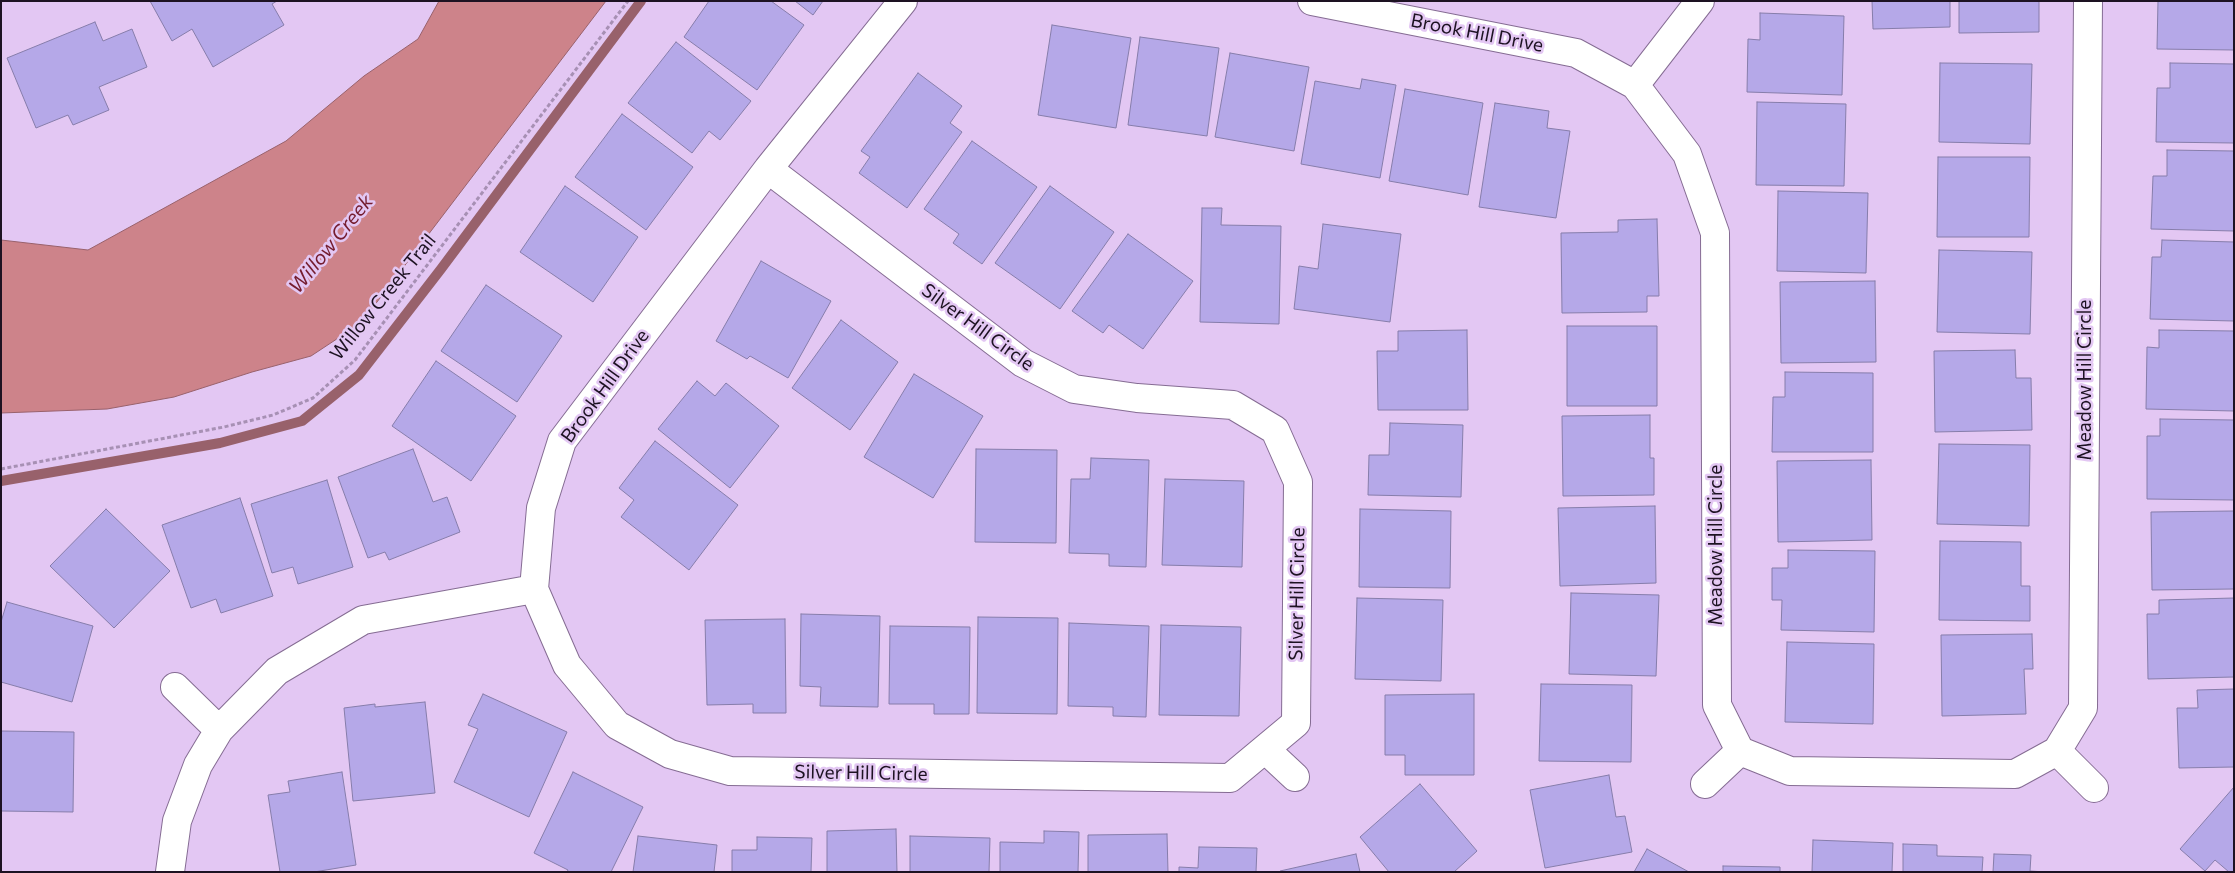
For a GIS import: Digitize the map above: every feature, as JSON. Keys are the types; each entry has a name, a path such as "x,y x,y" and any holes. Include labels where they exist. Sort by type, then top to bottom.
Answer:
{"street":[{"name":"Brook Hill Drive","path":"534,589 541,508 562,441 768,169 904,1"},
{"name":"Brook Hill Drive","path":"1312,1 1576,53 1635,86"},
{"path":"1635,86 1700,1"},
{"name":"Meadow Hill Circle","path":"1635,86 1687,154 1714,233 1717,705 1740,751 1790,771 2015,774 2056,751 2083,708 2088,1"},
{"name":"Silver Hill Circle","path":"534,589 567,665 617,725 670,754 730,771 1230,778 1296,723 1298,482 1282,422 1233,404 1137,398 1074,389 1023,363 768,169"},
{"path":"170,872 177,821 198,765 219,730 277,671 363,620 534,589"},
{"path":"175,687 219,730"},
{"path":"1265,749 1295,777"},
{"path":"1705,784 1740,751"},
{"path":"2056,751 2094,788"}],"path":[{"name":"Willow Creek Trail","path":"1,469 224,427 273,415 313,398 355,360 628,1"}],"water":[{"name":"Willow Creek","path":"439,1 606,1 361,323 311,356 252,372 174,397 107,409 1,413 1,240 88,250 286,141 364,76 418,39"}],"building":[{"path":"150,1 277,1 272,4 284,25 213,67 192,29 172,41"},
{"path":"709,1 771,1 804,25 757,90 684,37"},
{"path":"795,1 823,1 813,15"},
{"path":"1872,1 1950,1 1950,27 1873,29"},
{"path":"1959,1 2039,1 2039,32 1959,33"},
{"path":"2158,1 2234,1 2234,50 2157,49"},
{"path":"1760,13 1844,16 1842,95 1747,92 1748,39 1760,40"},
{"path":"95,22 103,41 132,29 147,67 99,87 109,110 73,125 68,115 36,128 7,58"},
{"path":"1052,25 1131,38 1116,128 1038,115"},
{"path":"1140,37 1219,48 1207,136 1128,125"},
{"path":"676,42 751,101 720,140 709,131 692,153 628,103"},
{"path":"1230,53 1309,67 1294,151 1215,137"},
{"path":"1940,63 2032,64 2030,144 1939,142"},
{"path":"2170,63 2234,64 2234,143 2156,142 2157,88 2170,88"},
{"path":"918,73 962,106 950,123 962,132 907,208 859,173 870,157 861,151"},
{"path":"1362,79 1396,85 1380,178 1301,164 1315,81 1360,89"},
{"path":"1405,89 1483,103 1468,195 1389,181"},
{"path":"1757,102 1846,104 1844,186 1756,185"},
{"path":"1495,103 1549,111 1547,128 1570,131 1556,218 1479,207"},
{"path":"622,114 693,167 646,230 575,177"},
{"path":"972,141 1037,187 982,264 953,243 959,234 924,209"},
{"path":"2167,150 2234,151 2234,231 2151,229 2153,176 2167,176"},
{"path":"1938,157 2030,157 2029,237 1937,237"},
{"path":"565,186 638,237 593,302 520,252"},
{"path":"1050,186 1114,232 1060,309 995,263"},
{"path":"1778,191 1868,193 1866,273 1777,271"},
{"path":"1202,208 1222,208 1221,225 1281,226 1279,324 1200,322"},
{"path":"1657,219 1659,296 1647,296 1647,312 1562,313 1561,233 1618,232 1618,220"},
{"path":"1323,224 1401,234 1390,322 1294,309 1299,266 1318,269"},
{"path":"1128,234 1193,281 1143,349 1109,325 1103,333 1072,311"},
{"path":"2162,240 2234,242 2234,321 2150,319 2152,257 2161,257"},
{"path":"1939,250 2032,252 2030,334 1937,332"},
{"path":"761,261 831,301 788,378 750,356 747,359 716,341"},
{"path":"1875,281 1876,362 1781,363 1780,282"},
{"path":"486,285 562,336 517,402 441,351"},
{"path":"841,320 898,362 850,430 792,388"},
{"path":"1567,326 1657,326 1657,406 1567,406"},
{"path":"1467,330 1468,410 1378,410 1377,351 1398,351 1398,331"},
{"path":"2159,330 2234,331 2234,411 2146,409 2147,347 2159,348"},
{"path":"2015,350 2016,378 2031,378 2032,430 1935,432 1934,351"},
{"path":"436,361 516,416 471,481 392,426"},
{"path":"1785,372 1873,373 1873,452 1772,452 1773,397 1785,397"},
{"path":"914,374 983,416 933,498 864,457"},
{"path":"697,381 715,396 726,383 779,426 730,488 658,429"},
{"path":"1650,415 1650,458 1654,458 1654,495 1563,496 1562,416"},
{"path":"2160,419 2234,420 2234,500 2147,499 2147,436 2160,436"},
{"path":"1390,423 1463,425 1461,497 1368,495 1369,455 1389,455"},
{"path":"655,441 738,505 689,570 621,517 634,500 619,488"},
{"path":"1939,444 2030,445 2029,526 1937,524"},
{"path":"413,449 433,502 447,497 460,532 389,560 385,552 368,558 338,477"},
{"path":"976,449 1057,450 1056,543 975,542"},
{"path":"1091,458 1149,460 1146,567 1109,566 1109,554 1069,553 1071,479 1090,479"},
{"path":"1871,460 1872,540 1778,542 1777,461"},
{"path":"1165,479 1244,481 1242,567 1162,565"},
{"path":"327,480 353,567 298,584 293,567 272,573 251,504"},
{"path":"240,498 273,596 221,613 216,599 191,608 162,525"},
{"path":"1655,506 1656,583 1560,586 1558,508"},
{"path":"106,509 170,571 114,628 50,566"},
{"path":"1360,509 1451,511 1450,588 1359,587"},
{"path":"2234,511 2234,589 2152,590 2151,512"},
{"path":"1940,541 2021,542 2021,586 2030,586 2030,621 1939,620"},
{"path":"1788,550 1875,551 1874,632 1781,630 1782,600 1772,600 1772,568 1788,568"},
{"path":"1571,593 1659,595 1656,676 1569,674"},
{"path":"1357,598 1443,600 1441,681 1355,679"},
{"path":"2234,598 2234,677 2148,679 2147,614 2159,614 2159,600"},
{"path":"7,602 93,626 72,702 1,682 1,622"},
{"path":"801,614 880,616 878,707 820,706 821,687 800,686"},
{"path":"978,617 1058,618 1057,714 977,713"},
{"path":"785,619 786,713 753,713 753,704 707,705 705,620"},
{"path":"1069,623 1149,626 1146,717 1113,716 1113,707 1068,706"},
{"path":"1161,625 1241,627 1239,716 1159,715"},
{"path":"890,626 970,627 969,714 934,714 934,704 889,704"},
{"path":"2032,634 2033,669 2024,669 2026,714 1942,716 1941,635"},
{"path":"1787,642 1874,644 1873,724 1785,722"},
{"path":"1541,684 1632,685 1631,762 1539,761"},
{"path":"2234,689 2234,767 2179,768 2177,708 2198,708 2197,690"},
{"path":"483,694 567,732 529,817 454,782 478,729 468,725"},
{"path":"1474,694 1474,775 1405,775 1405,755 1385,755 1385,695"},
{"path":"425,702 435,793 353,801 344,708 375,704 375,707"},
{"path":"1,731 74,732 73,812 1,811"},
{"path":"342,772 356,865 314,872 280,872 268,795 290,792 288,781"},
{"path":"573,772 643,807 611,872 567,872 568,870 534,853"},
{"path":"1609,775 1616,817 1625,816 1632,852 1545,868 1530,790"},
{"path":"1420,784 1477,851 1454,872 1389,872 1360,837"},
{"path":"2234,787 2234,872 2229,872 2215,860 2205,871 2180,849"},
{"path":"896,829 897,872 827,872 827,831"},
{"path":"1044,831 1079,832 1078,872 1000,872 1000,842 1044,843"},
{"path":"1167,834 1168,872 1088,872 1088,835"},
{"path":"638,836 717,845 714,872 633,872"},
{"path":"910,836 990,838 989,872 910,872"},
{"path":"757,837 812,838 811,872 732,872 732,850 757,850"},
{"path":"1813,840 1893,843 1892,872 1812,872"},
{"path":"1903,844 1937,845 1937,856 1983,857 1982,872 1903,872"},
{"path":"1199,847 1257,848 1256,872 1179,872 1179,867 1198,868"},
{"path":"1647,849 1689,872 1634,872"},
{"path":"1356,854 1360,872 1280,872 1280,871"},
{"path":"1994,854 2031,855 2030,871 2046,872 1993,872"},
{"path":"1723,866 1780,867 1780,872 1723,872"}],"waterway":[{"path":"1,481 220,443 302,421 359,375 441,269 641,1"}]}
